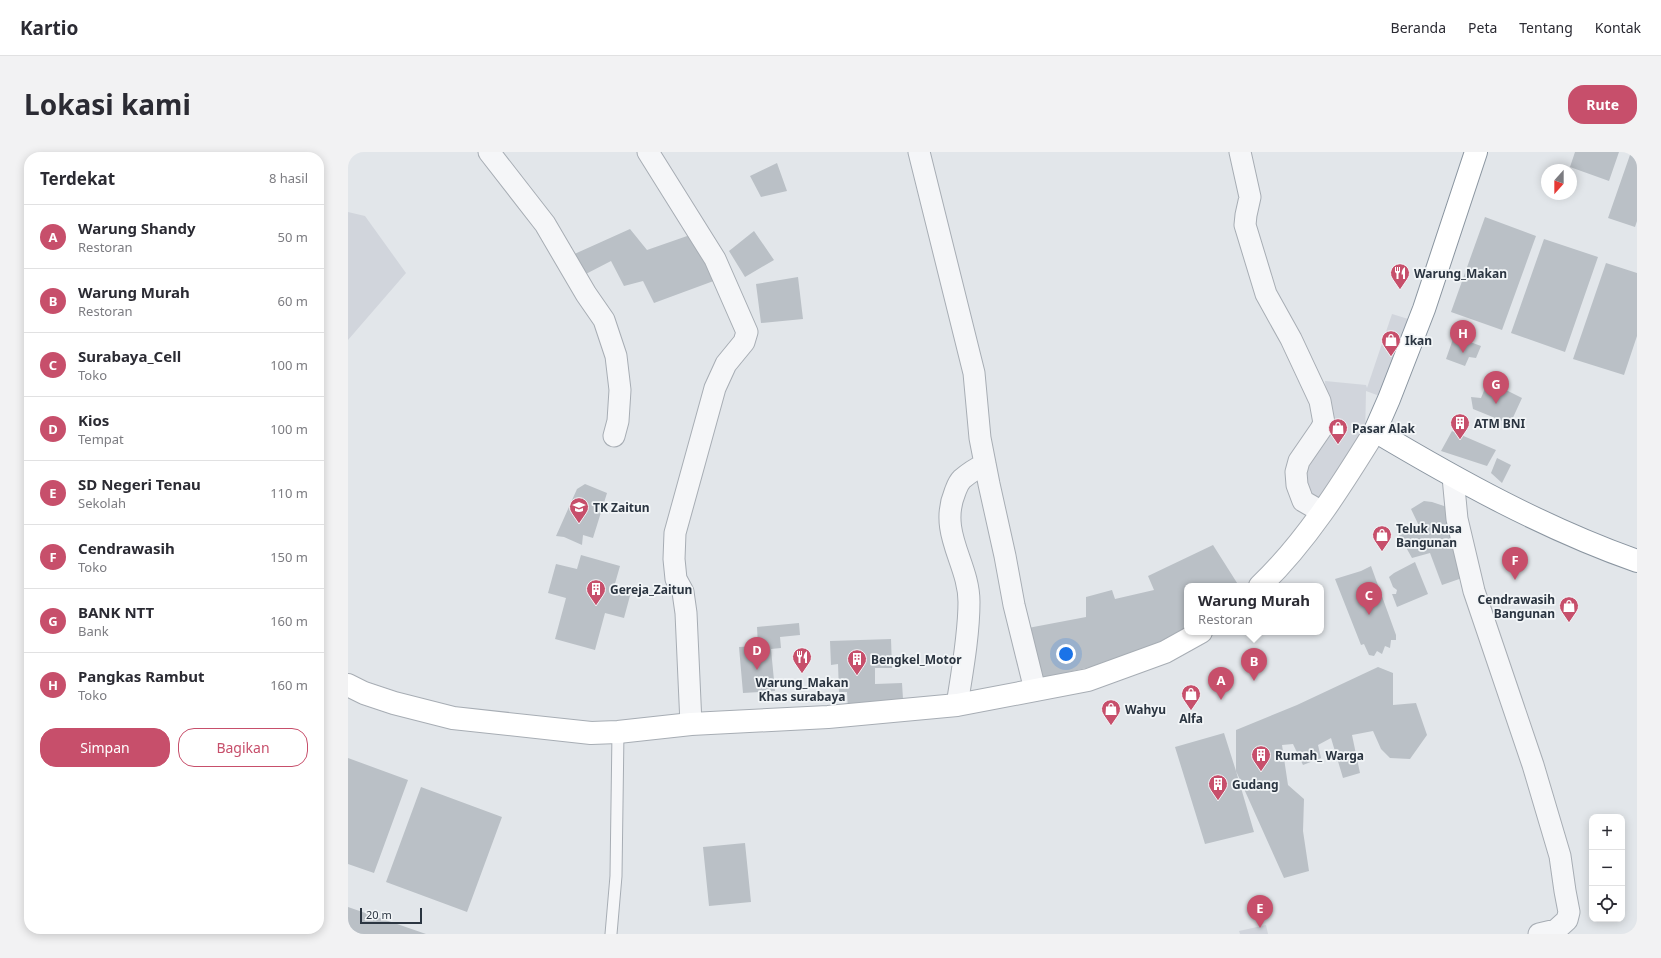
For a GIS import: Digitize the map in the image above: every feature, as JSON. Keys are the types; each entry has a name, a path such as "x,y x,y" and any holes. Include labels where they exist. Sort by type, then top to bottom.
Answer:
{"main road":[{"path":"1263,583 1278,569 1342,486 1375,431 1424,309 1476,152"},
{"path":"1375,431 1453,477 1525,515 1637,561"},
{"path":"348,684 364,693 394,703 453,718 591,733 618,732 690,724 828,717 957,705 1088,680 1165,652 1196,635"}],"street":[{"path":"489,152 545,224 586,294 604,320 616,356 620,390 618,421 614,436"},
{"path":"648,152 715,259 747,332 744,342 726,364 715,388 675,533 674,559 676,580 683,592 686,613 690,724"},
{"path":"919,152 974,373 980,438 985,464 1014,605 1035,690"},
{"path":"1240,152 1250,197 1245,225 1266,294 1291,339 1320,401 1324,416 1324,423 1321,429 1299,461 1296,472 1297,485 1303,501 1322,512"},
{"path":"957,705 963,670 969,601 964,574 952,537 949,513 951,500 958,484 962,479 985,464"},
{"path":"1453,477 1457,519 1474,591 1492,648 1533,765 1560,856 1569,912 1567,920 1556,930 1539,934"}],"lane":[{"path":"611,934 616,876 618,732"}],"shaded area":[{"path":"348,212 365,216 406,273 348,340"},
{"name":"Pasar Alak","path":"1392,314 1418,322 1388,399 1366,391 1365,439 1333,510 1305,501 1306,451 1329,433 1325,381 1366,385 1367,388"},
{"path":"1266,925 1268,934 1240,934 1239,931"}],"building":[{"path":"1575,152 1619,152 1609,181 1577,170 1577,164 1571,164"},
{"path":"1631,152 1637,152 1637,221 1635,227 1608,218"},
{"path":"777,163 787,191 761,197 750,176"},
{"path":"1485,217 1536,236 1502,330 1451,312"},
{"path":"630,229 647,250 690,235 719,279 654,303 643,281 624,286 611,261 582,276 570,256"},
{"path":"754,231 774,260 745,277 729,251"},
{"path":"1544,239 1598,257 1565,352 1511,333"},
{"path":"1606,263 1637,273 1637,336 1624,375 1573,359"},
{"path":"798,277 803,319 761,323 756,284"},
{"path":"1454,336 1481,346 1476,358 1469,357 1465,366 1446,359"},
{"path":"1488,381 1522,398 1510,424 1473,409 1471,397 1481,398"},
{"name":"ATM BNI","path":"1452,431 1496,450 1487,466 1441,451"},
{"path":"1497,458 1511,465 1502,483 1491,473"},
{"name":"TK Zaitun","path":"585,484 607,493 593,538 583,535 582,545 564,537 556,536 577,489"},
{"path":"1424,501 1447,507 1468,576 1442,585 1430,553 1412,558 1399,535 1421,530 1411,509"},
{"path":"1213,545 1237,583 1184,583 1184,633 1104,664 1033,680 1028,628 1086,617 1086,597 1112,590 1115,599 1154,590 1148,576"},
{"name":"Gereja_Zaitun","path":"581,555 620,566 614,587 631,592 624,618 605,613 595,650 555,639 566,598 548,593 556,564 577,569"},
{"path":"1415,562 1428,594 1397,607 1392,594 1396,594 1397,590 1393,587 1389,577"},
{"path":"1371,566 1396,635 1396,640 1391,640 1390,648 1385,646 1382,654 1377,651 1374,656 1369,655 1364,644 1361,645 1335,579 1361,571"},
{"path":"799,623 800,635 780,637 781,648 771,649 775,691 743,693 739,647 758,646 757,627"},
{"name":"Bengkel_Motor","path":"891,639 892,668 875,668 875,684 902,683 903,699 848,711 847,692 839,692 838,664 831,665 830,641"},
{"name":"Rumah_ Warga","path":"1378,667 1393,673 1393,705 1416,703 1427,735 1410,759 1390,758 1381,749 1373,731 1352,735 1360,773 1343,778 1331,738 1318,745 1321,758 1303,765 1293,744 1282,745 1288,785 1304,799 1303,831 1309,871 1284,878 1236,771 1236,730 1297,705"},
{"name":"Gudang","path":"1224,733 1254,832 1205,844 1175,747"},
{"path":"348,758 408,780 374,873 348,864"},
{"path":"421,787 502,817 467,912 386,882"},
{"path":"745,843 751,902 709,906 703,847"},
{"path":"348,907 426,934 348,934"}],"place":[{"name":"Warung_Makan","path":"1400,290"},
{"name":"Pangkas Rambut","path":"1463,353"},
{"name":"Ikan","path":"1391,357"},
{"name":"BANK NTT","path":"1496,404"},
{"name":"ATM BNI","path":"1460,440"},
{"name":"Pasar Alak","path":"1338,445"},
{"name":"TK Zaitun","path":"579,524"},
{"name":"Teluk Nusa Bangunan","path":"1382,552"},
{"name":"Cendrawasih","path":"1515,580"},
{"name":"Gereja_Zaitun","path":"596,606"},
{"name":"Surabaya_Cell","path":"1369,615"},
{"name":"Cendrawasih Bangunan","path":"1569,623"},
{"name":"Kios","path":"757,670"},
{"name":"Warung_Makan Khas surabaya","path":"802,674"},
{"name":"Bengkel_Motor","path":"857,676"},
{"name":"Warung Murah","path":"1254,681"},
{"name":"Warung Shandy","path":"1221,700"},
{"name":"Alfa","path":"1191,711"},
{"name":"Wahyu","path":"1111,726"},
{"name":"Rumah_ Warga","path":"1261,772"},
{"name":"Gudang","path":"1218,801"},
{"name":"SD Negeri Tenau","path":"1260,928"}]}
